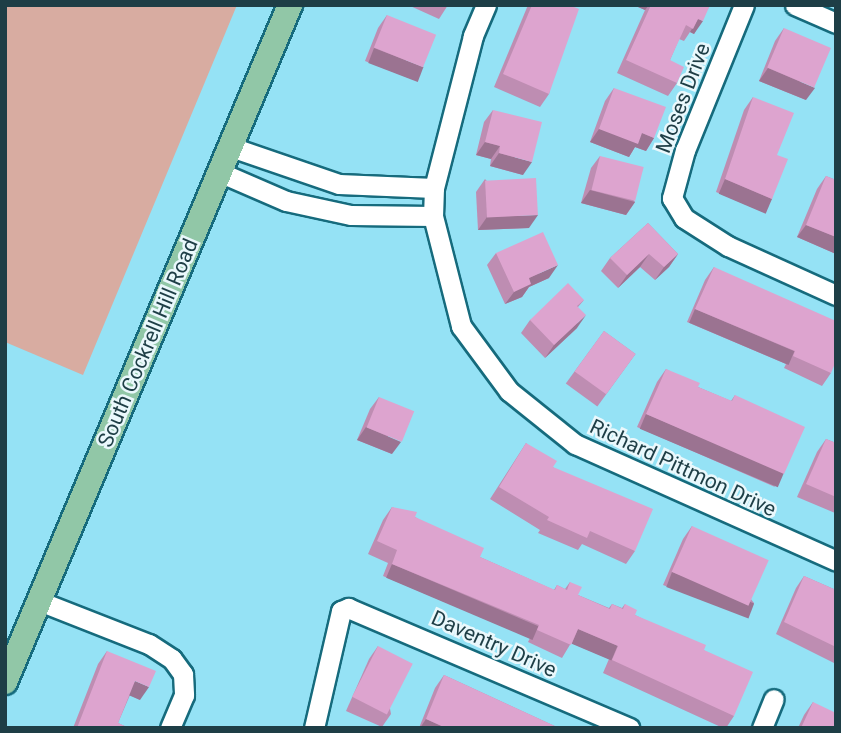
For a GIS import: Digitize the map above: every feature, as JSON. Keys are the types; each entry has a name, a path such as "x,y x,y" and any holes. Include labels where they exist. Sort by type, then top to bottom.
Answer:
{"main road":[{"name":"South Cockrell Hill Road","path":"5,681 290,5"}],"street":[{"name":"Richard Pittmon Drive","path":"486,5 473,36 434,188 433,216 461,326 509,391 547,425 626,469 836,561"},
{"name":"Moses Drive","path":"744,5 685,150 673,198 676,210 728,246 836,295"},
{"path":"795,5 836,23"},
{"path":"231,147 339,184 434,188"},
{"path":"219,172 286,201 351,215 433,216"},
{"path":"39,601 172,659 183,674 184,695 170,728"},
{"name":"Daventry Drive","path":"314,728 341,611 358,610 629,728"},
{"path":"762,728 774,699"}],"shaded area":[{"path":"5,5 237,5 83,375 5,342"}],"building":[{"path":"532,5 569,5 579,9 549,94 503,74"},
{"path":"651,5 710,5 703,21 698,19 693,29 686,25 670,60 684,67 677,83 626,60"},
{"path":"387,15 436,35 423,67 374,47"},
{"path":"784,28 831,48 814,88 767,68"},
{"path":"614,88 666,107 654,138 642,133 638,144 599,129"},
{"path":"753,97 794,113 777,155 788,159 772,199 725,179"},
{"path":"493,110 542,122 532,162 499,153 500,146 485,142"},
{"path":"600,156 644,167 635,201 592,190"},
{"path":"826,176 836,180 836,237 806,225"},
{"path":"536,178 538,215 487,218 485,181"},
{"path":"648,223 678,254 664,267 649,254 627,275 610,258"},
{"path":"543,232 558,265 529,278 531,284 514,292 496,253"},
{"path":"714,267 836,321 836,361 831,373 793,356 795,351 695,309"},
{"path":"568,283 584,300 577,306 586,315 554,345 530,320"},
{"path":"604,331 636,354 606,394 575,371"},
{"path":"666,369 700,383 698,387 732,401 735,395 805,427 784,474 646,414"},
{"path":"379,397 414,411 402,442 367,428"},
{"path":"826,439 836,443 836,497 806,484"},
{"path":"526,443 557,461 553,467 653,509 635,551 590,531 587,538 547,520 549,517 499,487"},
{"path":"392,507 417,512 415,517 484,548 480,557 555,590 557,585 567,590 570,582 582,587 578,595 610,609 612,604 623,609 625,604 637,610 635,615 706,645 704,650 753,672 734,716 612,660 618,646 578,629 571,645 537,630 539,625 392,564 397,550 377,541"},
{"path":"692,526 769,560 748,606 672,572"},
{"path":"804,576 836,590 836,647 784,622"},
{"path":"378,646 413,664 387,714 352,697"},
{"path":"107,651 156,671 149,687 135,681 118,723 129,728 77,728"},
{"path":"444,675 559,728 446,728 426,719"},
{"path":"813,702 836,713 836,728 801,728"}]}
